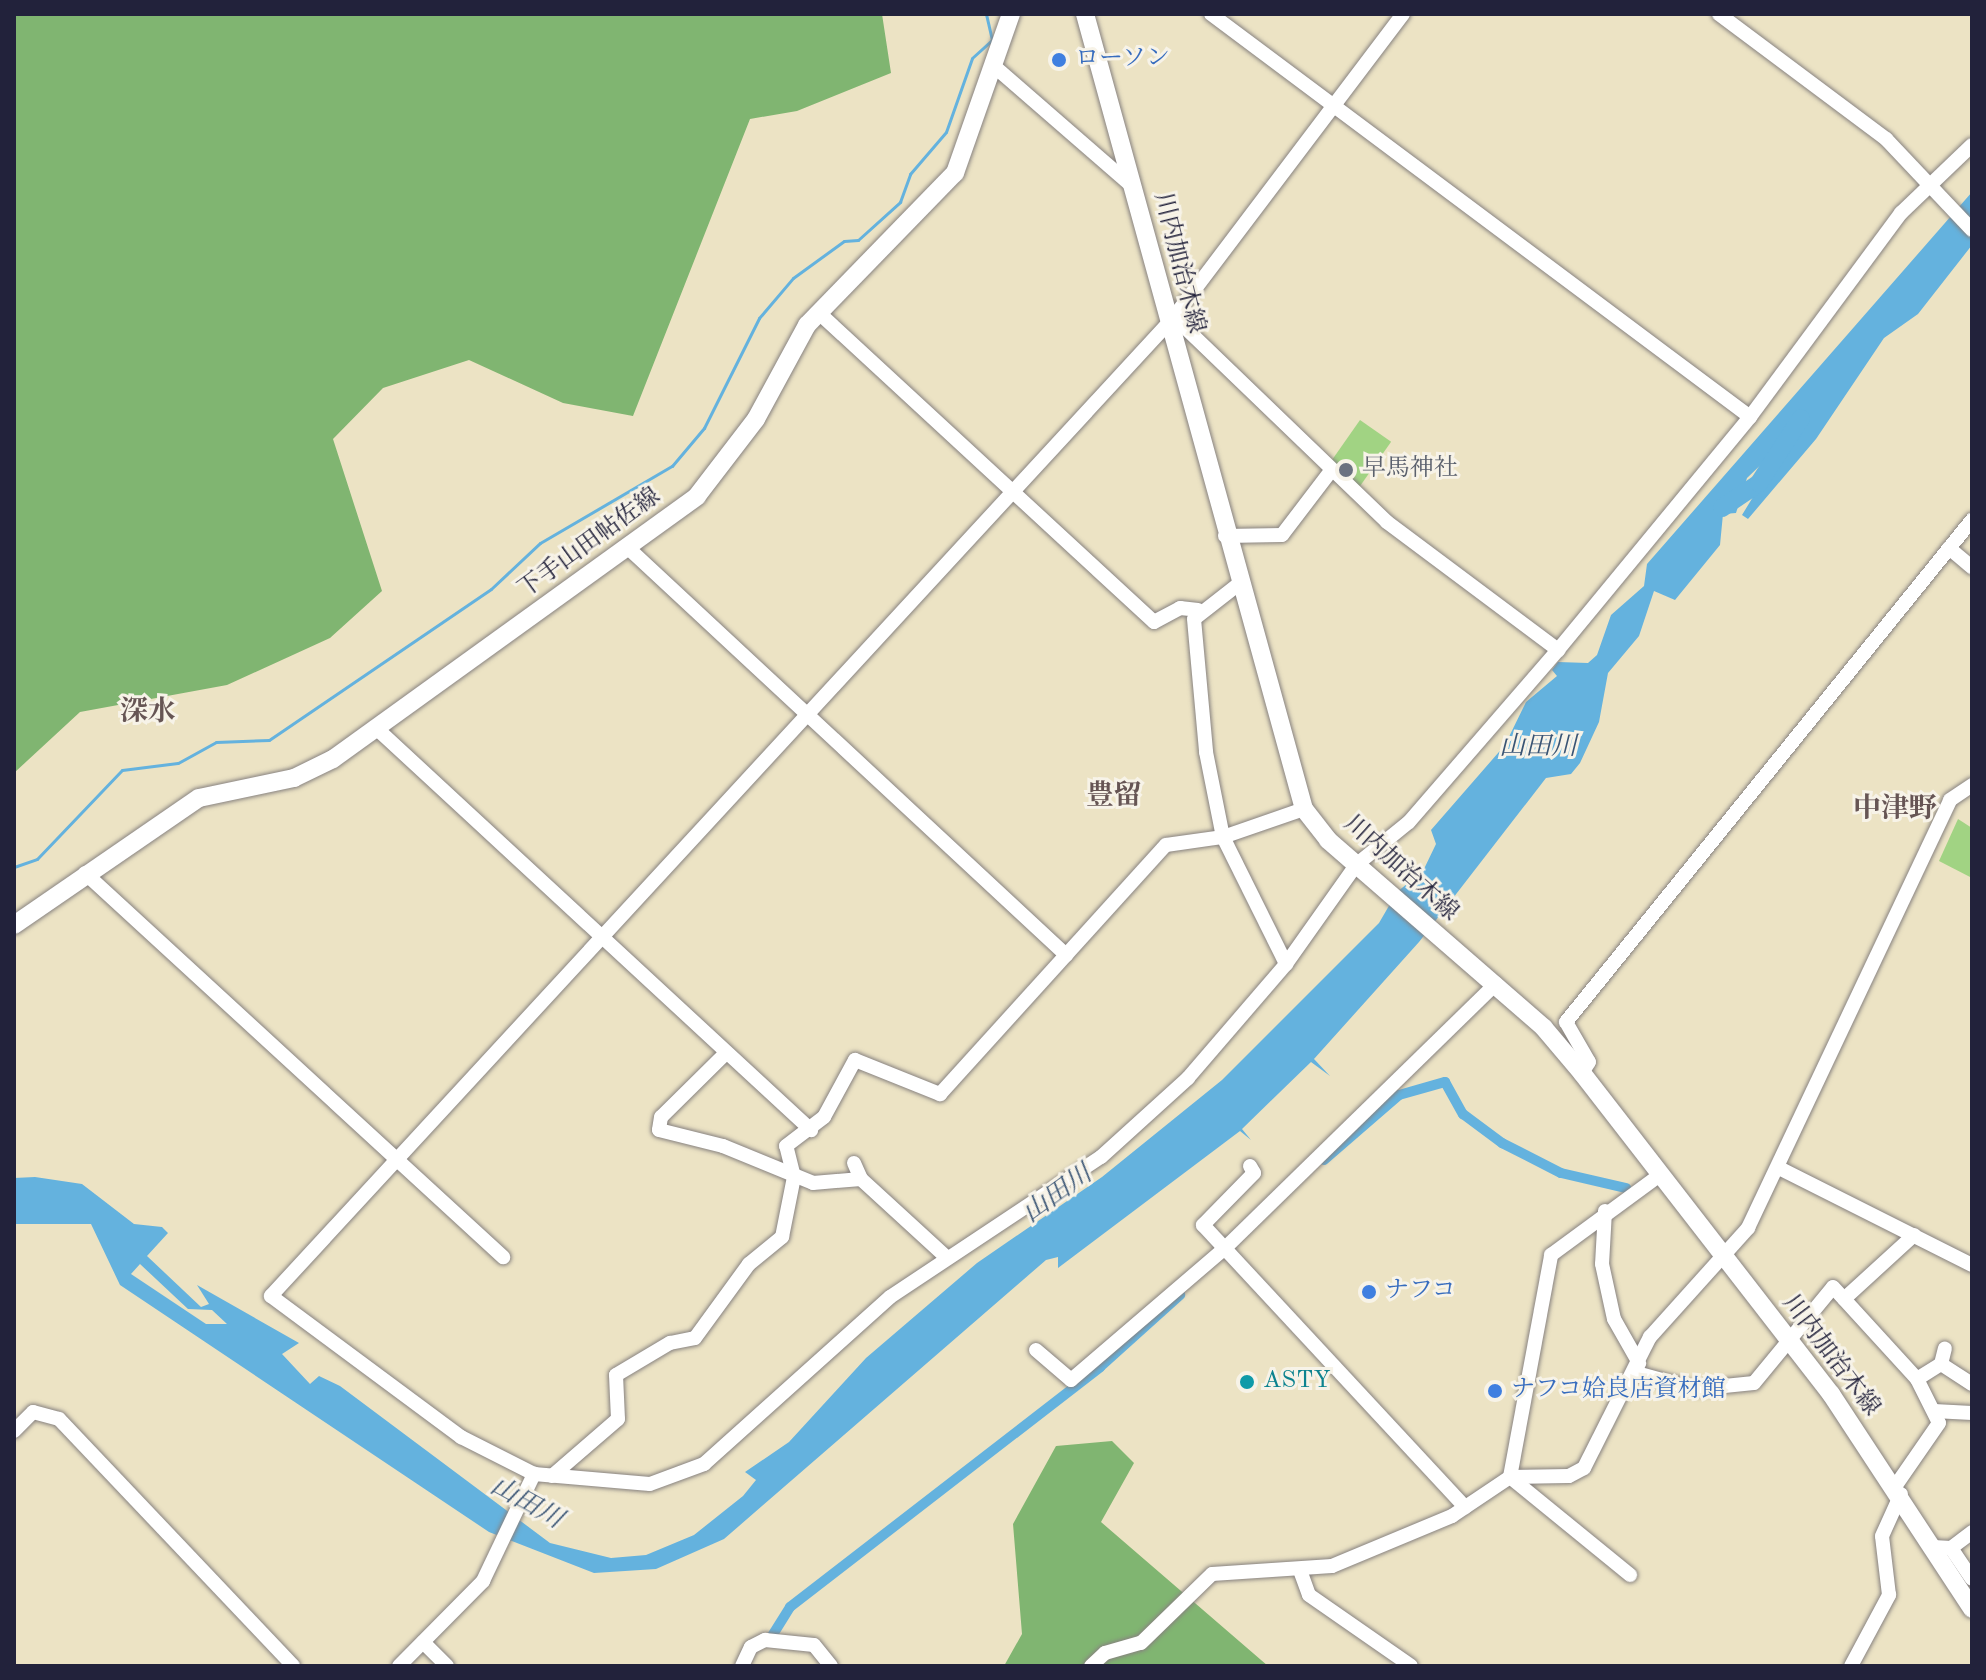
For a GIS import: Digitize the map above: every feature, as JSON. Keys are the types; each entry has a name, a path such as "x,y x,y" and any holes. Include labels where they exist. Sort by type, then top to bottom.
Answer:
{"main road":[{"name":"下手山田帖佐線","path":"14,925 85,873 199,798 294,778 375,727 626,546 714,476 818,312 948,185 995,67 1011,14"},
{"name":"川内加治木線","path":"1085,14 1171,320 1225,536 1304,809 1358,867 1496,984 1582,1073 1788,1338 1942,1548 1972,1609"}],"street":[{"path":"1211,14 1750,417"},
{"path":"1403,14 1171,320 271,1296 461,1437 533,1477 650,1484 704,1464 829,1349 945,1256 1101,1157 1188,1078 1286,964 1358,867 1409,822 1558,650 1750,417 1821,315 1972,145"},
{"path":"1719,14 1886,139 1972,230"},
{"path":"995,67 1134,189"},
{"path":"818,312 1154,622 1180,608 1198,610 1240,583"},
{"path":"1171,320 1330,472 1558,650"},
{"path":"1225,536 1282,535 1330,472"},
{"path":"1582,1073 1589,1062 1566,1022 1972,520"},
{"path":"626,546 1066,955"},
{"path":"1949,548 1972,567"},
{"path":"1198,610 1193,629 1206,752 1223,837 1286,964"},
{"path":"375,727 811,1130"},
{"path":"1091,1666 1105,1653 1141,1643 1212,1574 1247,1566 1301,1573 1354,1558 1465,1507 1510,1477 1569,1476 1584,1468 1650,1337 1726,1258 1779,1168 1950,800 1972,785"},
{"path":"552,1476 618,1419 616,1375 670,1343 695,1338 749,1264 782,1237 794,1177 786,1146 811,1130 855,1060 929,1095 940,1094 1166,845 1223,837 1304,809"},
{"path":"85,873 503,1257"},
{"path":"1036,1350 1071,1380 1224,1249 1496,984"},
{"path":"726,1053 661,1117 659,1130 723,1146 794,1177 830,1187 861,1179"},
{"path":"854,1163 861,1179 945,1256"},
{"path":"1250,1166 1254,1173 1203,1225 1465,1507"},
{"path":"1779,1168 1972,1265"},
{"path":"1510,1477 1544,1273 1559,1244 1660,1175"},
{"path":"1605,1211 1602,1264 1614,1319 1636,1368 1695,1389 1754,1383 1833,1287 1917,1379 1934,1411 1938,1431 1898,1490 1882,1536 1889,1595 1851,1666"},
{"path":"1844,1299 1914,1235"},
{"path":"1917,1379 1941,1364 1945,1348"},
{"path":"1941,1364 1971,1382"},
{"path":"1934,1411 1972,1413"},
{"path":"14,1431 33,1412 59,1419 293,1666"},
{"path":"399,1666 486,1574 533,1477"},
{"path":"1510,1477 1630,1575"},
{"path":"1972,1532 1942,1548 1972,1579"},
{"path":"1301,1573 1309,1595 1411,1666"},
{"path":"742,1666 751,1647 765,1640 814,1645 831,1666"},
{"path":"423,1642 447,1666"}],"green space":[{"path":"14,14 882,14 891,73 797,111 750,119 633,416 563,403 469,360 383,388 333,439 382,591 330,638 227,685 80,712 14,773"},
{"path":"1360,420 1391,442 1360,487 1328,465"},
{"path":"1958,819 1972,828 1972,878 1939,861"},
{"path":"1112,1441 1134,1463 1101,1522 1268,1666 1004,1666 1022,1634 1013,1524 1056,1446"}],"water":[{"name":"山田川","path":"1972,192 1972,245 1918,314 1884,338 1816,439 1748,519 1742,515 1789,438 1747,478 1736,513 1723,514 1720,545 1675,600 1654,591 1639,636 1608,673 1599,722 1580,763 1571,774 1546,778 1419,942 1314,1059 1330,1076 1311,1062 1242,1129 1251,1140 1240,1131 1058,1268 1058,1257 1046,1260 724,1539 656,1569 594,1573 489,1532 120,1285 91,1224 14,1224 14,1178 35,1177 82,1184 134,1224 162,1227 168,1233 147,1256 201,1307 209,1304 197,1285 299,1343 282,1354 310,1384 319,1376 340,1386 550,1543 611,1558 646,1555 694,1535 743,1496 756,1480 745,1472 789,1442 866,1358 977,1263 1102,1177 1222,1080 1379,923 1397,892 1423,871 1436,844 1431,830 1505,745 1526,702 1557,676 1552,670 1558,662 1588,663 1597,655 1611,615 1644,586 1647,564","holes":["140,1264 188,1309 212,1310 227,1324 206,1324 131,1274"]}],"waterway":[{"path":"14,867 37,859 122,770 178,763 216,742 269,740 491,589 540,543 672,466 704,428 759,318 793,278 844,241 858,240 900,202 910,174 946,132 972,58 992,40 986,14"},
{"name":"山田川","path":"1722,508 1759,483 1801,418"},
{"path":"1324,1160 1399,1095 1445,1082 1463,1114 1502,1143 1561,1173 1626,1188"},
{"path":"772,1636 790,1607 1100,1367 1180,1295"}],"place":[{"name":"ローソン","path":"1059,60"},
{"name":"早馬神社","path":"1346,470"},
{"name":"ナフコ","path":"1369,1292"},
{"name":"ASTY","path":"1247,1382"},
{"name":"ナフコ姶良店資材館","path":"1495,1391"}],"district":[{"name":"深水","path":"148,713"},
{"name":"豊留","path":"1114,797"},
{"name":"中津野","path":"1895,810"}]}
